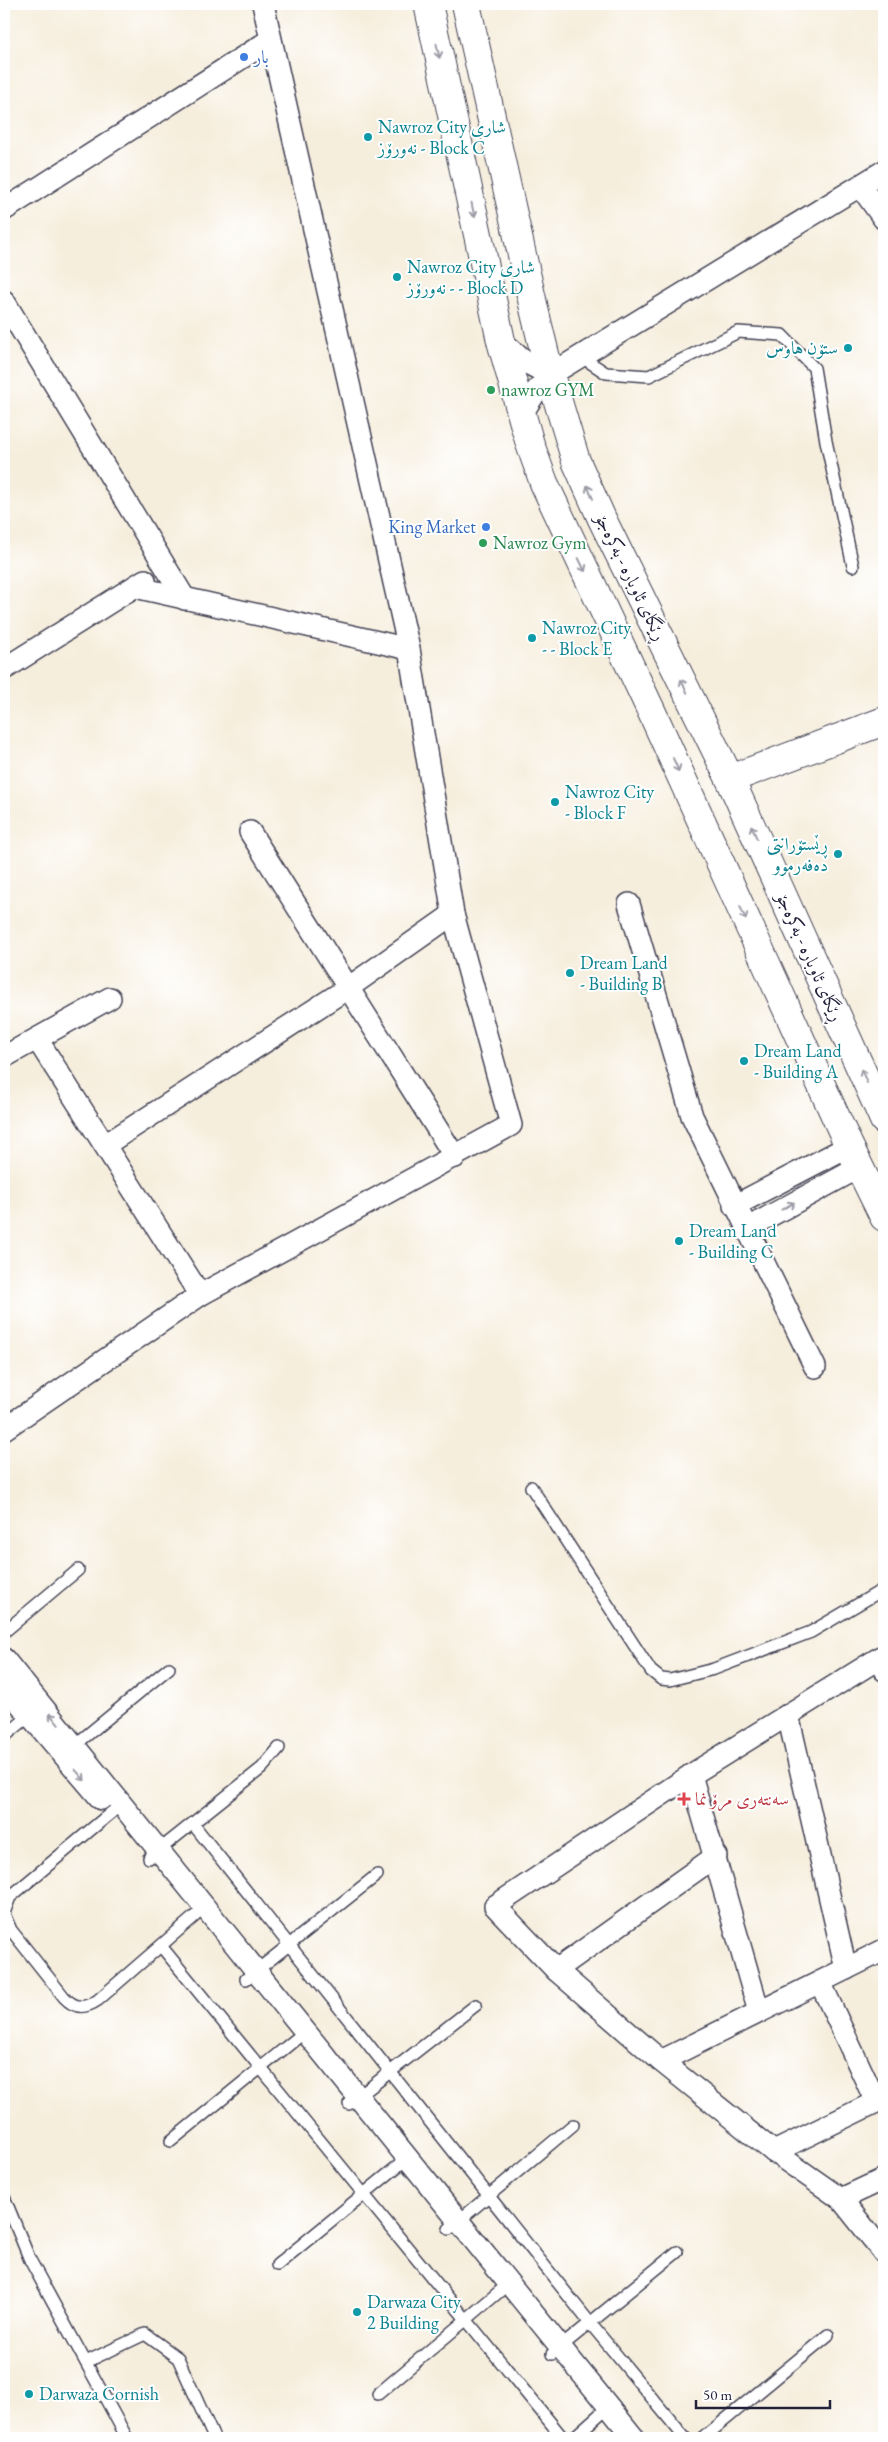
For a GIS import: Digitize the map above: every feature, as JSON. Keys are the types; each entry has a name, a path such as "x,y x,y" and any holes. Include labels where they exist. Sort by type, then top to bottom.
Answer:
{"main road":[{"path":"428,4 499,330 530,444 564,529 656,721 854,1156 884,1217"},
{"name":"ڕێگای ئاوبارە - بەکرەجۆ","path":"466,4 535,313 550,375 576,461 602,519 730,780 881,1106"},
{"path":"499,330 517,324 535,313"},
{"path":"530,444 546,432 566,432"},
{"path":"730,780 884,721"}],"street":[{"path":"4,1429 200,1295 511,1125 453,914 409,650 263,4"},
{"path":"4,210 270,40"},
{"path":"521,415 537,390 550,375 861,187 884,171"},
{"path":"861,187 884,219"},
{"path":"4,301 185,599"},
{"path":"499,330 529,364 550,375"},
{"path":"4,669 165,568"},
{"path":"135,587 409,650"},
{"path":"250,832 455,1157"},
{"path":"629,904 692,1116 734,1206 815,1367"},
{"path":"105,1146 348,988 453,914"},
{"path":"4,1057 110,998"},
{"path":"37,1039 200,1295"},
{"path":"734,1206 854,1156"},
{"path":"746,1229 854,1156"},
{"path":"884,1670 881,1657 691,1775 495,1906 556,1970 661,2061 774,2152 841,2198 884,2253"},
{"path":"4,1659 75,1745 155,1854 251,1975 556,2351 619,2438"},
{"path":"7,1694 29,1716 112,1812 155,1854 195,1916 251,1975 296,2040 353,2100 398,2166 453,2225 500,2291 634,2438"},
{"path":"788,1715 846,1969"},
{"path":"691,1775 716,1856 759,2012"},
{"path":"556,1970 716,1856"},
{"path":"661,2061 884,1950"},
{"path":"774,2152 880,2100 820,1982"},
{"path":"841,2198 884,2179"}],"lane":[{"path":"580,356 606,372 649,376 738,332 782,335 814,368 826,441 853,566"},
{"path":"531,1488 651,1670 661,1679 670,1680 714,1669 811,1632 884,1589"},
{"path":"4,1632 78,1570"},
{"path":"75,1745 169,1668"},
{"path":"4,1737 29,1716"},
{"path":"155,1854 262,1768 279,1748"},
{"path":"112,1812 10,1897 4,1914 11,1930 64,1997 71,2004 80,2007 90,2006 195,1916"},
{"path":"193,1824 590,2323 685,2438"},
{"path":"251,1975 377,1875"},
{"path":"161,1946 563,2438"},
{"path":"353,2100 476,2005"},
{"path":"170,2141 296,2040"},
{"path":"453,2225 573,2125"},
{"path":"277,2265 398,2166"},
{"path":"4,2197 30,2260 127,2438"},
{"path":"556,2351 677,2252"},
{"path":"378,2394 500,2291"},
{"path":"86,2362 145,2334 178,2358 214,2438"},
{"path":"703,2438 828,2335"},
{"path":"572,2438 600,2414"}],"place":[{"name":"بار","path":"244,57"},
{"name":"Nawroz City شاری نەورۆز - Block C","path":"368,137"},
{"name":"Nawroz City شاری نەورۆز - - Block D","path":"397,277"},
{"name":"ستۆن هاوس","path":"848,348"},
{"name":"nawroz GYM","path":"491,390"},
{"name":"King Market","path":"486,527"},
{"name":"Nawroz Gym","path":"483,543"},
{"name":"Nawroz City - - Block E","path":"532,638"},
{"name":"Nawroz City - Block F","path":"555,802"},
{"name":"ڕێستۆرانتی دەفەرموو","path":"838,854"},
{"name":"Dream Land - Building B","path":"570,973"},
{"name":"Dream Land - Building A","path":"744,1061"},
{"name":"Dream Land - Building C","path":"679,1241"},
{"name":"سەنتەرى مرۆ نما","path":"684,1799"},
{"name":"Darwaza City 2 Building","path":"357,2312"},
{"name":"Darwaza Cornish","path":"29,2394"}]}
